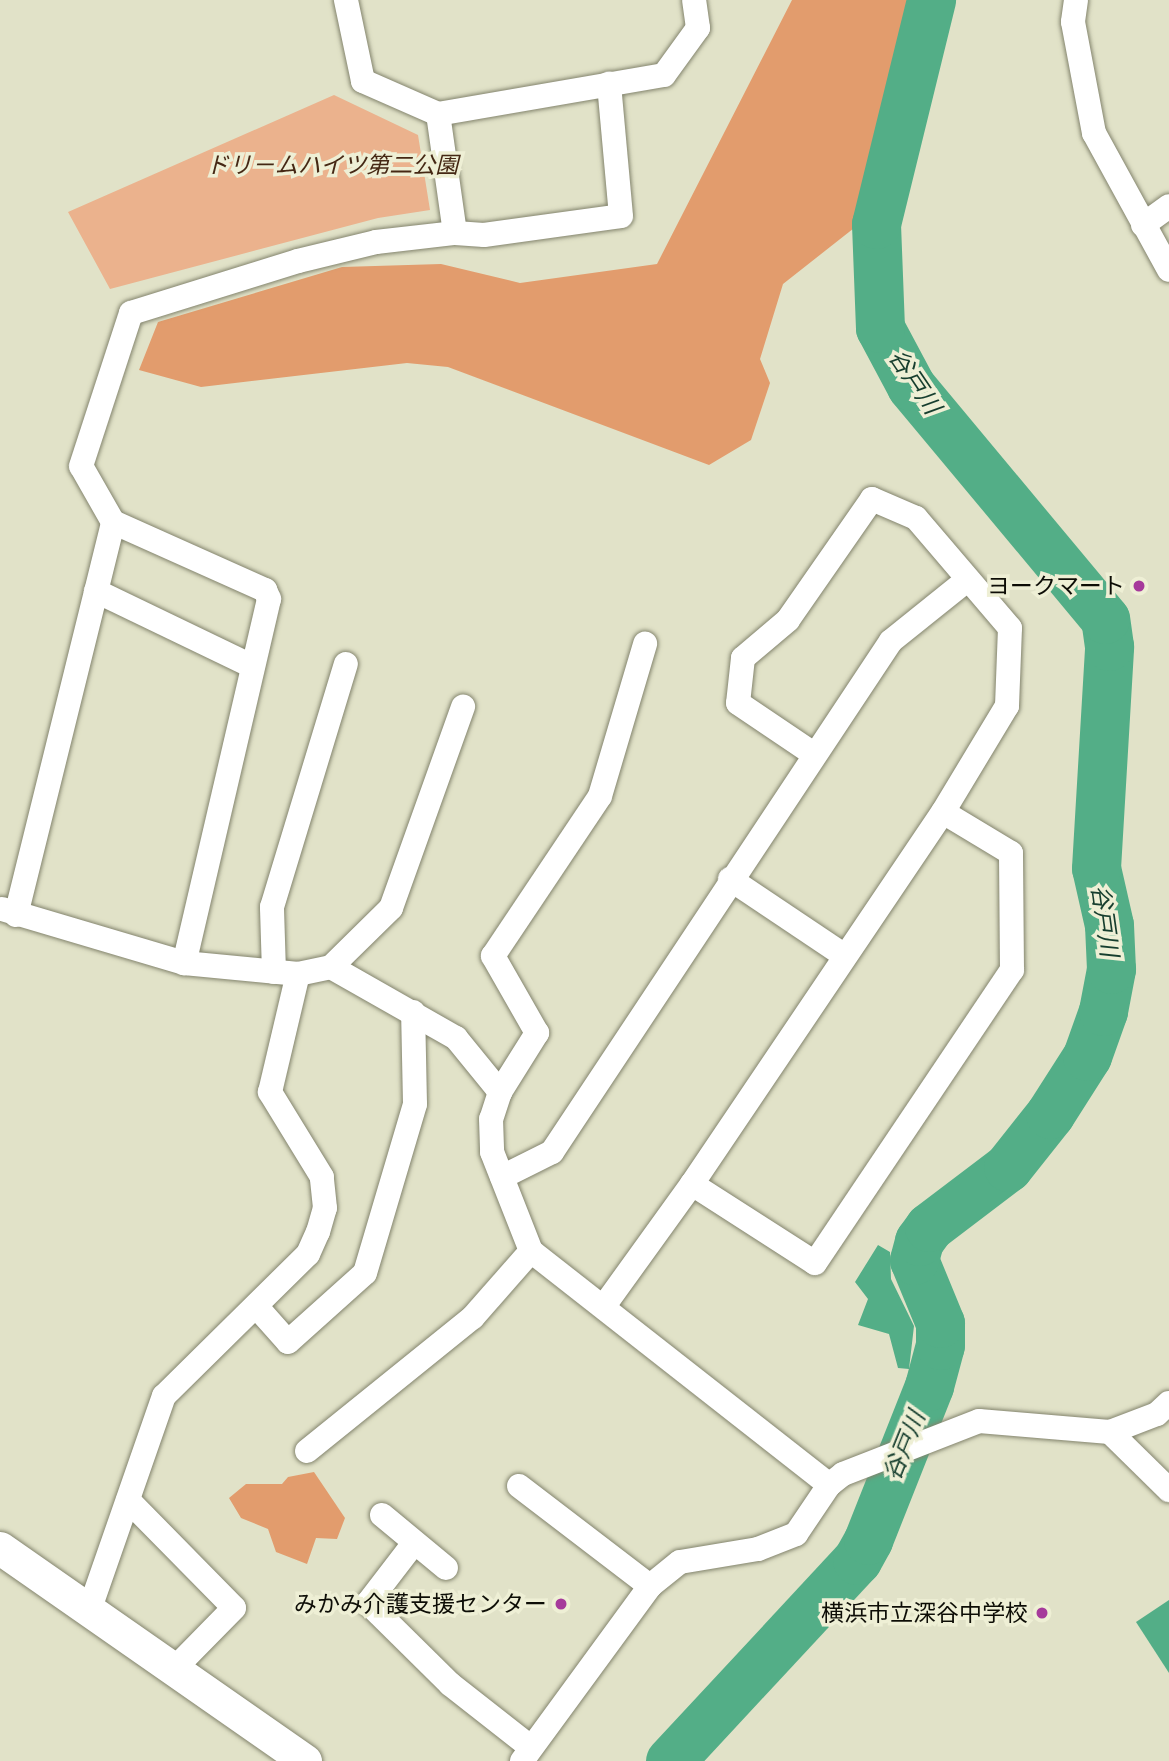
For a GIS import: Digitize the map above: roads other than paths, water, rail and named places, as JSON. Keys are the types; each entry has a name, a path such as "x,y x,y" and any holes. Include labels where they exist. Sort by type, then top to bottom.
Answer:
{"street":[{"path":"346,0 363,82 438,114 664,75 698,28 694,0"},
{"path":"1076,0 1073,22 1094,133 1169,270"},
{"path":"184,963 252,666 266,623 269,599 265,590 113,522 81,466 131,313 298,261 376,242 455,233 484,236 621,216 609,85"},
{"path":"438,114 455,233"},
{"path":"1143,225 1169,206"},
{"path":"604,1306 692,1184 943,811 1006,706 1010,628 966,580 916,518 872,499 788,620 743,658 738,703 812,753"},
{"path":"113,522 8,912 184,963 286,973 331,967 456,1038 500,1092"},
{"path":"502,1177 552,1152 812,753 891,641 966,580"},
{"path":"96,591 252,666"},
{"path":"645,644 600,796 493,956 537,1033 500,1092 491,1119 492,1152 530,1251 604,1306 829,1485"},
{"path":"89,1611 164,1396 308,1254 325,1208 322,1177 270,1091 286,973 272,907 346,664"},
{"path":"331,967 391,908 463,707"},
{"path":"692,1184 815,1263 1012,970 1011,853 943,811"},
{"path":"730,879 845,956"},
{"path":"256,1306 288,1342 365,1273 415,1104 413,1012"},
{"path":"307,1451 473,1317 530,1251"},
{"path":"414,1542 368,1604 526,1754 650,1586 680,1562 758,1549 796,1534 829,1485 874,1462 979,1421 1110,1432 1157,1414 1169,1403"},
{"path":"1110,1432 1169,1490"},
{"path":"519,1486 650,1586"},
{"path":"128,1500 234,1608 173,1670"},
{"path":"382,1515 446,1568"},
{"path":"0,1548 305,1761"}],"waterway":[{"name":"谷戸川","path":"670,1761 857,1560 868,1540 929,1386 940,1345 940,1323 914,1260 919,1241 929,1227 1008,1167 1050,1114 1087,1056 1103,1011 1111,969 1109,925 1096,868 1109,646 1105,619 911,386 880,328 876,224 931,0"}],"place":[{"name":"ヨークマート","path":"1139,586"},
{"name":"みかみ介護支援センター","path":"561,1604"},
{"name":"横浜市立深谷中学校","path":"1042,1613"}],"park label":[{"name":"ドリ－ムハイツ第二公園","path":"332,165"}]}
